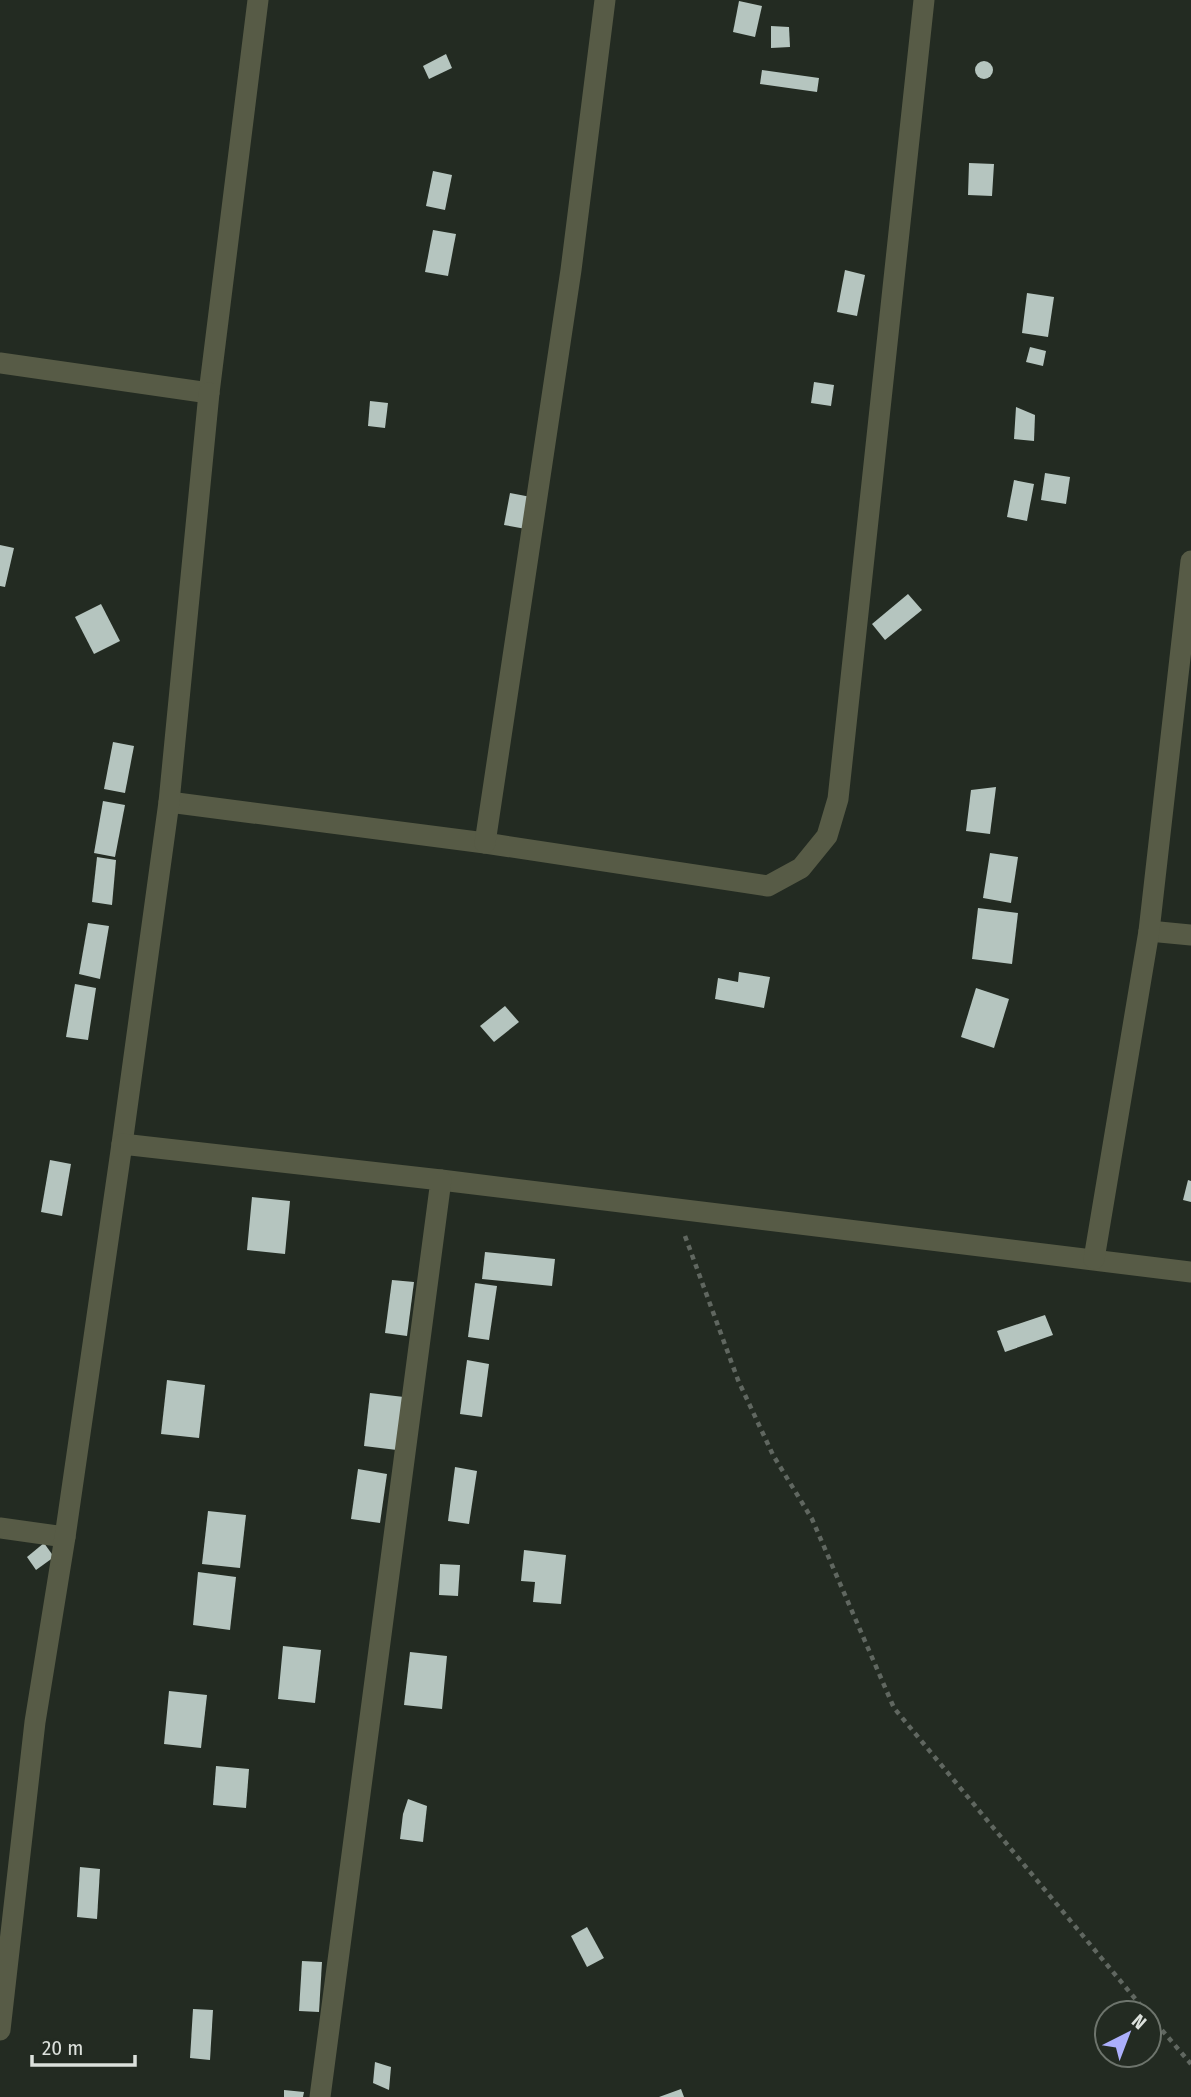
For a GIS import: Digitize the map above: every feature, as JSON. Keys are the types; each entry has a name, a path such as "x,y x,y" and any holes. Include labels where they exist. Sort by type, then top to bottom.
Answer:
{"street":[{"path":"0,2030 5,1997 9,1851 35,1722 65,1536 169,802 209,393 258,0"},
{"path":"485,843 571,270 605,0"},
{"path":"169,802 485,843 768,886 801,868 827,836 838,799 924,0"},
{"path":"0,363 209,393"},
{"path":"1094,1259 1149,931 1191,561"},
{"path":"1149,931 1191,936"},
{"path":"122,1144 441,1180 1191,1272"},
{"path":"320,2097 441,1180"},
{"path":"0,1528 65,1536"}],"path":[{"path":"675,1209 738,1380 773,1455 812,1519 894,1708 1136,1999"},
{"path":"1163,2031 1191,2064"}],"building":[{"path":"739,1 762,6 755,37 733,32"},
{"path":"771,26 789,27 790,47 771,48"},
{"path":"446,54 452,68 429,79 423,66"},
{"path":"984,61 990,64 993,70 990,76 984,79 978,76 975,70 978,64"},
{"path":"762,70 819,78 817,92 760,84"},
{"path":"969,163 994,164 992,196 968,195"},
{"path":"433,171 452,175 445,210 426,206"},
{"path":"433,230 456,234 448,276 425,272"},
{"path":"845,270 865,275 857,316 837,312"},
{"path":"1027,293 1054,297 1048,337 1022,333"},
{"path":"1030,347 1046,351 1043,366 1026,362"},
{"path":"814,382 834,385 831,406 811,403"},
{"path":"370,401 388,403 385,428 368,426"},
{"path":"1016,407 1035,415 1034,441 1014,439"},
{"path":"1045,473 1070,477 1066,504 1041,500"},
{"path":"1014,480 1034,484 1027,521 1007,517"},
{"path":"510,493 531,497 526,529 504,525"},
{"path":"0,545 14,548 5,587 0,586"},
{"path":"908,594 922,610 885,640 872,624"},
{"path":"101,604 120,641 94,654 75,617"},
{"path":"113,742 134,746 125,793 104,789"},
{"path":"996,787 990,834 966,831 971,790"},
{"path":"103,801 125,805 115,857 94,853"},
{"path":"990,853 1018,857 1011,903 983,898"},
{"path":"97,857 116,860 112,905 92,902"},
{"path":"978,908 1018,913 1012,964 972,959"},
{"path":"88,923 109,926 100,979 79,974"},
{"path":"739,972 770,977 764,1008 715,999 718,978 738,982"},
{"path":"75,984 96,988 88,1040 66,1037"},
{"path":"976,988 1009,999 994,1048 961,1037"},
{"path":"505,1006 519,1022 494,1042 480,1026"},
{"path":"50,1160 71,1164 62,1216 41,1212"},
{"path":"1188,1180 1191,1181 1191,1202 1183,1200"},
{"path":"252,1197 290,1201 285,1254 247,1250"},
{"path":"485,1252 555,1259 552,1286 482,1279"},
{"path":"392,1280 414,1282 407,1336 385,1333"},
{"path":"475,1283 497,1286 489,1340 468,1337"},
{"path":"1045,1315 1053,1335 1005,1352 997,1331"},
{"path":"467,1360 489,1364 482,1417 460,1414"},
{"path":"167,1380 205,1385 199,1438 161,1434"},
{"path":"370,1393 404,1397 397,1450 364,1446"},
{"path":"455,1467 477,1471 469,1524 448,1521"},
{"path":"358,1469 387,1474 380,1523 351,1519"},
{"path":"208,1511 246,1515 240,1568 202,1564"},
{"path":"44,1543 54,1557 36,1570 27,1557"},
{"path":"524,1550 566,1555 561,1604 533,1602 535,1582 521,1581"},
{"path":"440,1564 460,1565 458,1596 439,1595"},
{"path":"198,1572 236,1577 230,1630 193,1625"},
{"path":"283,1646 321,1650 315,1703 278,1699"},
{"path":"410,1652 447,1656 442,1709 404,1705"},
{"path":"169,1691 207,1695 201,1748 164,1744"},
{"path":"216,1766 249,1769 246,1808 213,1805"},
{"path":"408,1799 427,1806 423,1842 400,1839"},
{"path":"80,1867 100,1869 97,1919 77,1917"},
{"path":"587,1927 604,1958 587,1967 571,1936"},
{"path":"302,1961 322,1962 319,2012 299,2011"},
{"path":"193,2009 213,2010 210,2060 190,2058"},
{"path":"375,2062 391,2067 389,2090 373,2083"},
{"path":"681,2089 684,2097 659,2097"},
{"path":"284,2090 304,2092 303,2097 284,2097"}]}
